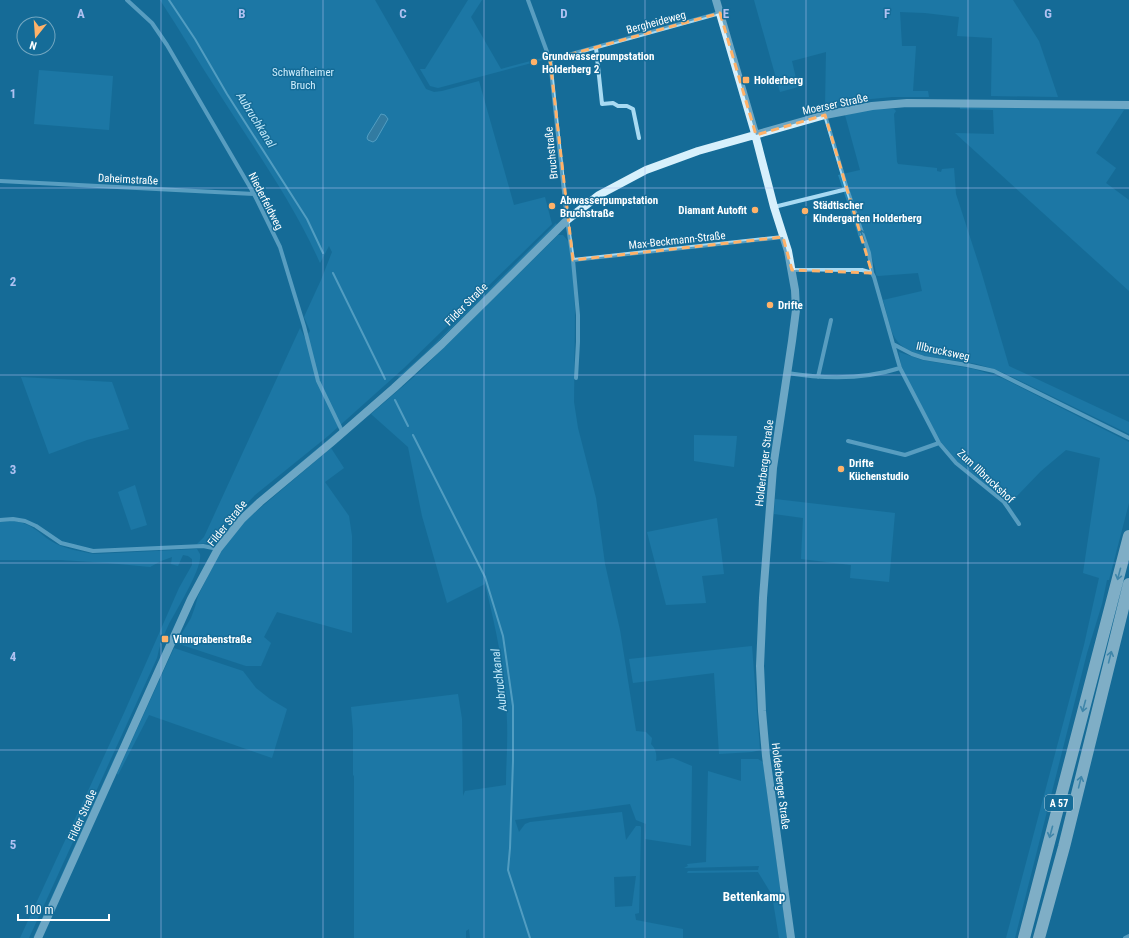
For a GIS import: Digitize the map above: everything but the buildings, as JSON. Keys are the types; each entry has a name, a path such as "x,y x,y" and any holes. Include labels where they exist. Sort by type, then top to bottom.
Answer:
{"highway":[{"name":"A 57","path":"1024,938 1129,536"},
{"name":"A 57","path":"1039,938 1064,847 1129,584"},
{"path":"1047,938 1062,866 1064,847"}],"street":[{"name":"Niederfeldweg","path":"127,0 152,23 254,194 280,247 318,381 343,433"},
{"name":"Bruchstraße","path":"528,0 550,60 578,315 576,378"},
{"name":"Holderberger Straße","path":"716,0 756,135 792,270 796,310 773,468 763,598 760,666 766,756 791,938"},
{"name":"Bergheideweg","path":"550,60 720,13"},
{"path":"596,48 602,104 613,103 618,106 627,106 633,109 639,138"},
{"name":"Moerser Straße","path":"567,220 599,196 646,170 698,151 825,115 872,106 907,103 1129,105"},
{"path":"825,115 847,189 869,253 872,273 893,344"},
{"name":"Daheimstraße","path":"0,181 254,194"},
{"path":"774,207 847,189"},
{"name":"Filder Straße","path":"38,938 188,606 218,549 242,519 260,502 343,433 442,344 567,220"},
{"name":"Max-Beckmann-Straße","path":"573,260 783,237"},
{"path":"792,270 862,270 872,273"},
{"path":"818,377 831,320"},
{"name":"Zum Illbruckshof","path":"893,344 900,368 939,443 956,463 1004,502 1019,524"},
{"name":"Illbrucksweg","path":"893,344 912,354 924,358 994,371 1129,438"},
{"path":"787,372 818,377 870,376 900,368"},
{"path":"848,441 905,454 939,443"},
{"path":"0,520 13,519 25,521 36,526 61,543 93,551 203,546 218,549"},
{"path":"1125,938 1129,936"}],"highlighted area":[{"path":"720,13 756,135 825,115 872,273 792,270 783,237 573,260 550,60"}],"green space":[{"name":"Schwafheimer Bruch","path":"160,0 375,0 426,89 434,92 442,91 479,81 514,205 545,197 552,224 404,368 328,436 255,495 213,543 197,544 204,537 300,328 305,338 310,331 304,317 332,252 329,246 320,263 287,199"},
{"path":"468,0 482,0 471,17 501,69 542,58 543,60 438,88 430,86 420,69 425,69"},
{"path":"754,0 1013,0 1039,41 1058,97 991,96 992,38 957,36 959,17 900,12 902,46 916,46 913,91 928,91 929,97 892,97 871,99 825,109 826,52 792,61 798,87 780,92"},
{"path":"39,70 113,76 109,130 34,124"},
{"path":"960,107 1129,109 1124,110 1096,153 1116,168 1106,183 1129,200 1129,291 955,133 994,134 993,110 960,109"},
{"path":"872,109 894,109 896,111 894,114 898,164 937,168 937,171 941,172 942,169 954,168 956,194 981,271 1009,366 1129,422 1129,434 1004,373 976,364 918,354 901,345 895,338 883,300 922,291 918,273 876,275 867,242 861,243 838,175 860,170 845,115"},
{"path":"556,223 557,225 422,357 399,378 398,377 423,355"},
{"path":"558,235 563,235 568,241 572,263 575,309 574,402 578,428 596,498 605,564 620,630 636,731 646,732 652,738 651,744 656,752 656,761 673,758 692,766 691,846 645,839 646,824 636,820 630,804 515,820 519,832 525,824 530,822 622,812 626,840 636,826 641,827 639,913 635,914 636,920 683,929 683,938 470,938 469,929 466,931 466,938 354,938 354,776 351,707 458,694 462,719 463,796 465,791 506,785 507,729 505,686 497,635 485,584 447,603 422,516 408,447 371,414 416,375","holes":["636,876 632,906 615,907 614,877"]},
{"path":"899,352 922,360 974,369 1002,378 1129,442 1129,503 1109,580 1107,580 1102,604 1087,653 1015,938 1006,938 1084,645 1099,578 1083,573 1100,458 1066,450 1041,471 1016,497 1007,503 957,461 941,442 907,379 901,365"},
{"path":"21,377 112,382 129,429 87,440 49,454"},
{"path":"338,431 248,508 217,543 249,506"},
{"path":"694,435 737,436 734,467 694,461"},
{"path":"331,448 344,468 325,482 349,516 352,536 352,633 277,612 264,637 271,643 261,666 246,666 176,643 191,618 198,596 221,550 245,521"},
{"path":"135,485 147,525 131,530 118,492"},
{"path":"775,499 895,513 889,582 850,578 851,565 801,559 803,518 774,514"},
{"path":"717,518 724,574 702,576 706,603 666,605 647,532"},
{"path":"0,522 20,522 34,528 51,541 61,546 94,554 197,549 200,554 200,561 193,579 166,630 157,658 29,938 20,938 124,713 179,588 192,565 192,559 183,555 178,566 171,564 172,557 150,567 61,560 0,560"},
{"path":"752,646 760,750 752,752 719,754 714,673 633,683 629,659"},
{"path":"174,648 243,671 256,688 270,699 287,709 272,758 149,715 118,775 117,773"},
{"path":"117,752 118,753 33,938"},
{"path":"741,759 758,759 763,762 787,938 779,938 772,895 758,872 687,873 688,871 758,870 759,866 684,868 688,866 687,864 706,862 708,771 741,781"}],"shaded area":[{"path":"381,114 385,115 388,119 376,140 373,142 367,138"}],"waterway":[{"name":"Aubruchkanal","path":"169,0 195,39 227,94 307,219 323,253"},
{"name":"Aubruchkanal","path":"333,273 385,379"},
{"name":"Aubruchkanal","path":"395,400 408,426"},
{"name":"Aubruchkanal","path":"413,435 485,577 503,636 513,706 513,761 508,870 530,938"}],"place":[{"name":"Grundwasserpumpstation Holderberg 2","path":"534,62"},
{"name":"Holderberg","path":"746,80"},
{"name":"Abwasserpumpstation Bruchstraße","path":"552,206"},
{"name":"Diamant Autofit","path":"755,210"},
{"name":"Städtischer Kindergarten Holderberg","path":"805,211"},
{"name":"Drifte","path":"770,305"},
{"name":"Drifte Küchenstudio","path":"841,469"},
{"name":"Vinngrabenstraße","path":"165,639"}],"district":[{"name":"Bettenkamp","path":"754,896"}]}
